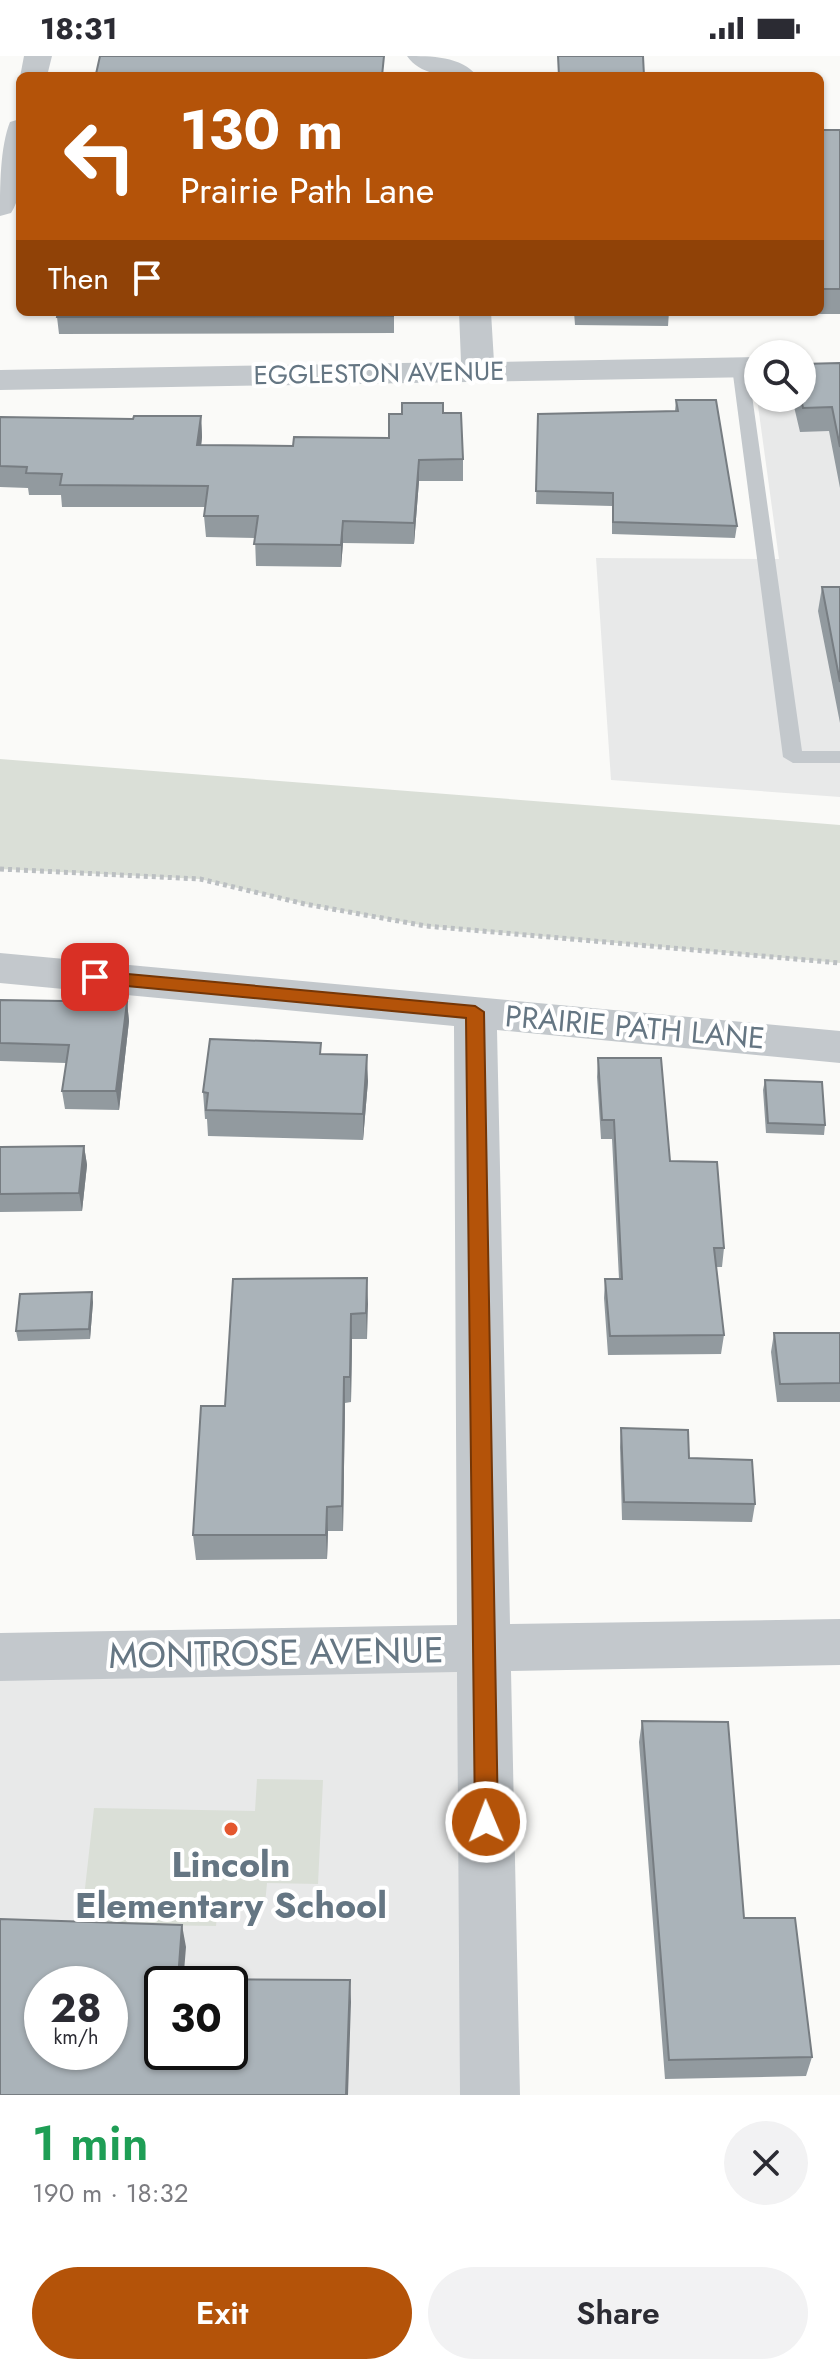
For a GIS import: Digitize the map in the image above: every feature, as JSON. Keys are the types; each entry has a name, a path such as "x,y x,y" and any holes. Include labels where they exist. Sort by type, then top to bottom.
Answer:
{"street":[{"path":"421,56 455,72"},
{"path":"0,207 16,144"},
{"path":"475,316 478,372"},
{"name":"EGGLESTON AVENUE","path":"0,380 744,367"},
{"name":"PRAIRIE PATH LANE","path":"0,968 840,1047"},
{"path":"475,1012 490,2095"},
{"name":"MONTROSE AVENUE","path":"0,1657 840,1642"}],"lane":[{"path":"754,412 793,757 840,757"}],"path":[{"path":"0,869 200,879 305,904 426,926 840,963"}],"shaded area":[{"path":"840,382 840,797 611,780 596,558 779,559 759,412 816,412 816,392"},
{"path":"0,759 840,825 840,963 426,926 305,904 200,879 0,869"},
{"name":"Lincoln Elementary School","path":"461,1664 464,2095 0,2095 0,1674"},
{"path":"257,1779 323,1780 318,1884 267,1883 265,1904 218,1903 216,1926 81,1924 94,1808 255,1811"}],"building":[{"path":"100,56 384,56 382,72 96,72"},
{"path":"558,56 643,56 644,72 559,72"},
{"path":"824,130 840,130 840,289 824,289"},
{"path":"57,316 393,316 57,317"},
{"path":"840,363 840,447 832,407 816,408 816,364"},
{"path":"676,400 716,400 737,526 613,522 613,493 536,491 538,414 678,411"},
{"path":"402,403 443,403 443,413 461,413 463,459 419,460 414,523 343,521 341,545 254,544 258,516 204,516 208,486 60,485 62,474 26,473 27,467 0,466 0,417 133,419 134,416 201,416 197,445 293,446 294,437 389,438 389,414 402,414"},
{"path":"822,587 840,587 840,682"},
{"path":"0,1000 127,1002 116,1091 62,1091 69,1045 0,1043"},
{"path":"210,1039 321,1043 320,1054 367,1055 363,1114 206,1110 208,1093 203,1092"},
{"path":"598,1058 661,1058 670,1161 717,1162 724,1248 714,1248 724,1335 610,1336 605,1279 622,1279 614,1120 602,1120"},
{"path":"765,1080 822,1082 825,1125 768,1123"},
{"path":"84,1146 79,1193 0,1194 0,1147"},
{"path":"367,1278 366,1313 351,1314 350,1377 344,1377 342,1506 327,1507 326,1535 193,1535 201,1406 225,1406 233,1279"},
{"path":"92,1292 89,1329 16,1331 20,1294"},
{"path":"774,1333 840,1333 840,1383 780,1384"},
{"path":"621,1428 688,1430 689,1458 752,1460 755,1504 624,1502"},
{"path":"642,1721 728,1722 744,1918 795,1918 812,2057 669,2060"},
{"path":"0,1919 182,1925 179,1966 144,1966 144,2070 248,2070 248,1979 350,1980 346,2095 0,2095"}],"place":[{"name":"Lincoln Elementary School","path":"231,1829"}],"route":[{"path":"95,977 475,1012 486,1822"}]}
